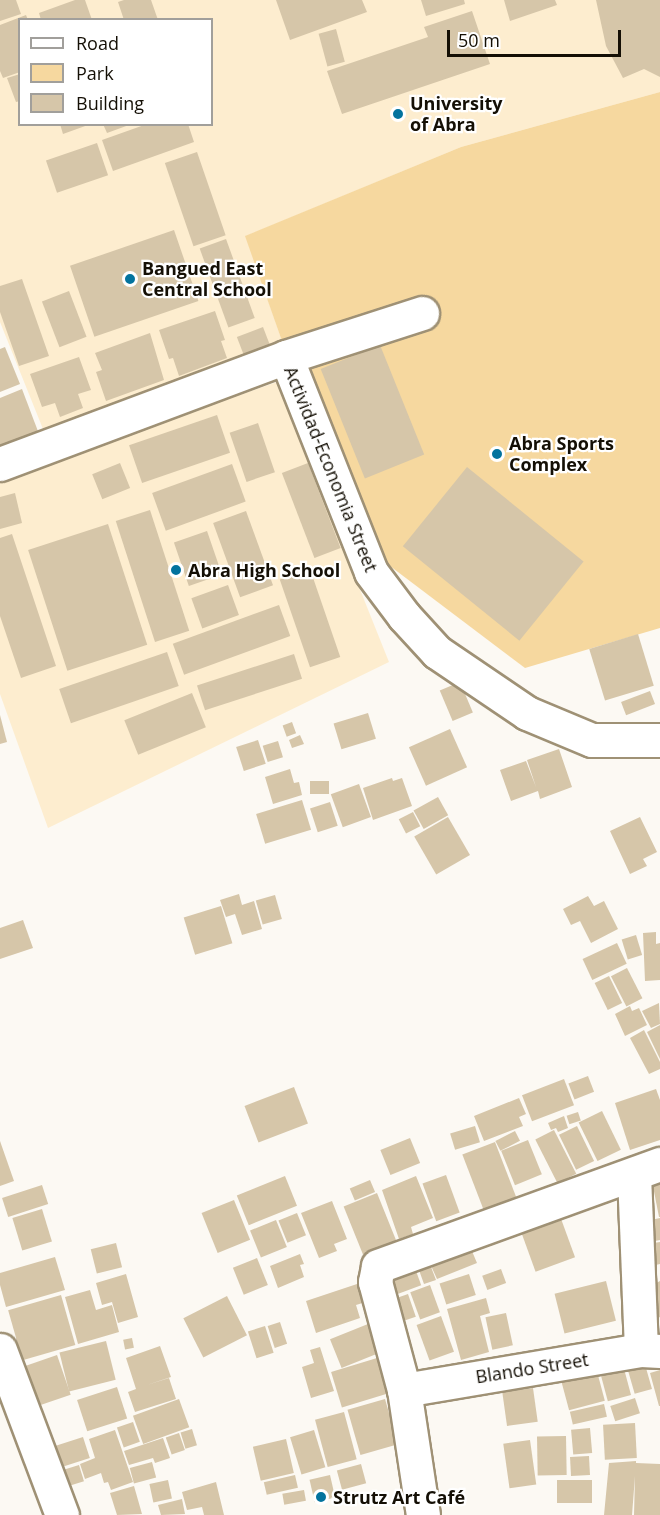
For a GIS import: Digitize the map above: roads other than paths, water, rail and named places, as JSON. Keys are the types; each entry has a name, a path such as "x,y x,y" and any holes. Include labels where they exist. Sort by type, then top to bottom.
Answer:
{"street":[{"path":"286,357 422,313"},
{"name":"Actividad-Economia Street","path":"0,464 286,357 371,572 404,616 437,652 527,713 592,740 660,740"},
{"path":"423,1515 404,1390 375,1282 378,1266 647,1170 650,1351"},
{"path":"0,1350 62,1515"},
{"name":"Blando Street","path":"404,1390 650,1351"}],"place":[{"name":"University of Abra","path":"398,114"},
{"name":"Bangued East Central School","path":"130,279"},
{"name":"Abra Sports Complex","path":"497,454"},
{"name":"Abra High School","path":"176,570"},
{"name":"Strutz Art Café","path":"321,1497"}]}
